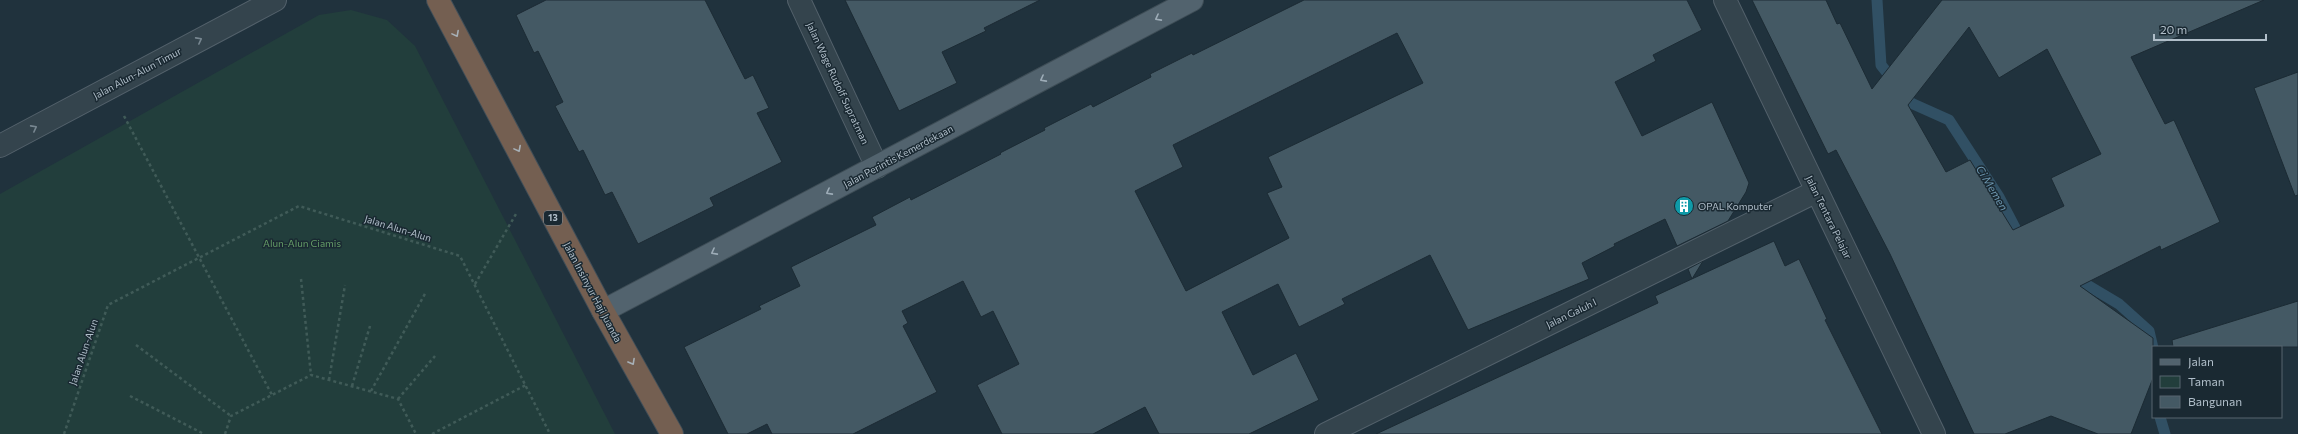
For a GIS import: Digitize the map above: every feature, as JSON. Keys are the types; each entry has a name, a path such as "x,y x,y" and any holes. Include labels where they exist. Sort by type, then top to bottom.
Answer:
{"highway":[{"name":"Jalan Insinyur Haji Juanda","path":"438,0 603,311 672,434"}],"main road":[{"name":"Jalan Perintis Kemerdekaan","path":"603,311 1192,0"}],"street":[{"name":"Jalan Alun-Alun Timur","path":"0,146 275,0"},
{"name":"Jalan Wage Rudolf Supratman","path":"798,0 877,167"},
{"name":"Jalan Tentara Pelajar","path":"1724,0 1934,434"},
{"name":"Jalan Galuh I","path":"1326,434 1817,191"}],"path":[{"path":"129,125 272,395"},
{"path":"475,284 535,181"},
{"name":"Jalan Alun-Alun","path":"64,434 108,305 299,206 460,256 550,434"},
{"path":"301,280 311,375"},
{"path":"329,380 345,286"},
{"path":"371,392 426,292"},
{"path":"352,386 370,326"},
{"path":"136,345 231,416"},
{"path":"398,399 435,356"},
{"path":"225,434 231,416 311,375 398,399 416,434"},
{"path":"432,434 526,385"},
{"path":"130,396 204,434"}],"green space":[{"name":"Alun-Alun Ciamis","path":"351,10 387,20 415,46 615,434 0,434 0,194 319,15"}],"building":[{"path":"546,0 705,0 745,79 753,75 769,108 757,113 782,162 710,198 714,206 638,244 612,192 605,195 583,150 579,152 555,106 563,102 538,51 534,53 516,15"},
{"path":"845,0 1040,0 984,28 986,31 942,52 957,83 899,111"},
{"path":"1304,0 1687,0 1702,30 1653,55 1656,61 1615,82 1642,136 1712,102 1749,183 1746,192 1728,221 1677,246 1665,219 1614,244 1615,246 1582,263 1589,279 1468,330 1430,255 1342,299 1345,304 1299,327 1278,284 1222,312 1253,375 1296,353 1319,400 1249,434 1159,434 1145,407 1093,434 1002,434 977,385 1019,364 993,311 981,317 963,281 902,311 908,323 903,326 937,392 853,434 772,434 767,424 747,434 728,434 684,347 761,309 759,306 800,286 791,267 876,225 872,217 910,197 911,200 1001,154 1000,153 1045,130 1044,128 1091,104 1093,107 1151,77 1150,74 1192,53 1193,55","holes":["1397,33 1423,83 1268,157 1282,187 1267,193 1289,238 1186,291 1135,191 1183,167 1173,145"]},
{"path":"1752,0 1826,0 1837,24 1840,23 1872,89 1942,0 2264,0 2131,57 2165,124 2174,120 2220,222 2161,250 2160,246 2080,286 2153,338 2152,381 2131,434 2098,434 2051,416 2005,434 1974,434 1890,254 1836,150 1828,154","holes":["1969,27 1999,78 2047,49 2101,154 2051,178 2064,206 2013,230 1970,160 1946,172 1908,105"]},
{"path":"2298,72 2298,195 2295,196 2254,88"},
{"path":"1774,241 1785,266 1799,259 1827,319 1825,320 1882,434 1376,434 1658,303 1655,296"},
{"path":"1703,261 1692,279 1688,269"},
{"path":"2298,301 2298,347 2173,346 2172,340"}],"waterway":[{"name":"Ci Memen","path":"1877,0 1881,65 1911,103 1949,120 1999,197 2022,241"},
{"name":"Ci Memen","path":"2072,276 2119,304 2149,331 2153,346"},
{"name":"Ci Memen","path":"2160,418 2165,434"}],"place":[{"name":"OPAL Komputer","path":"1684,206"}]}
